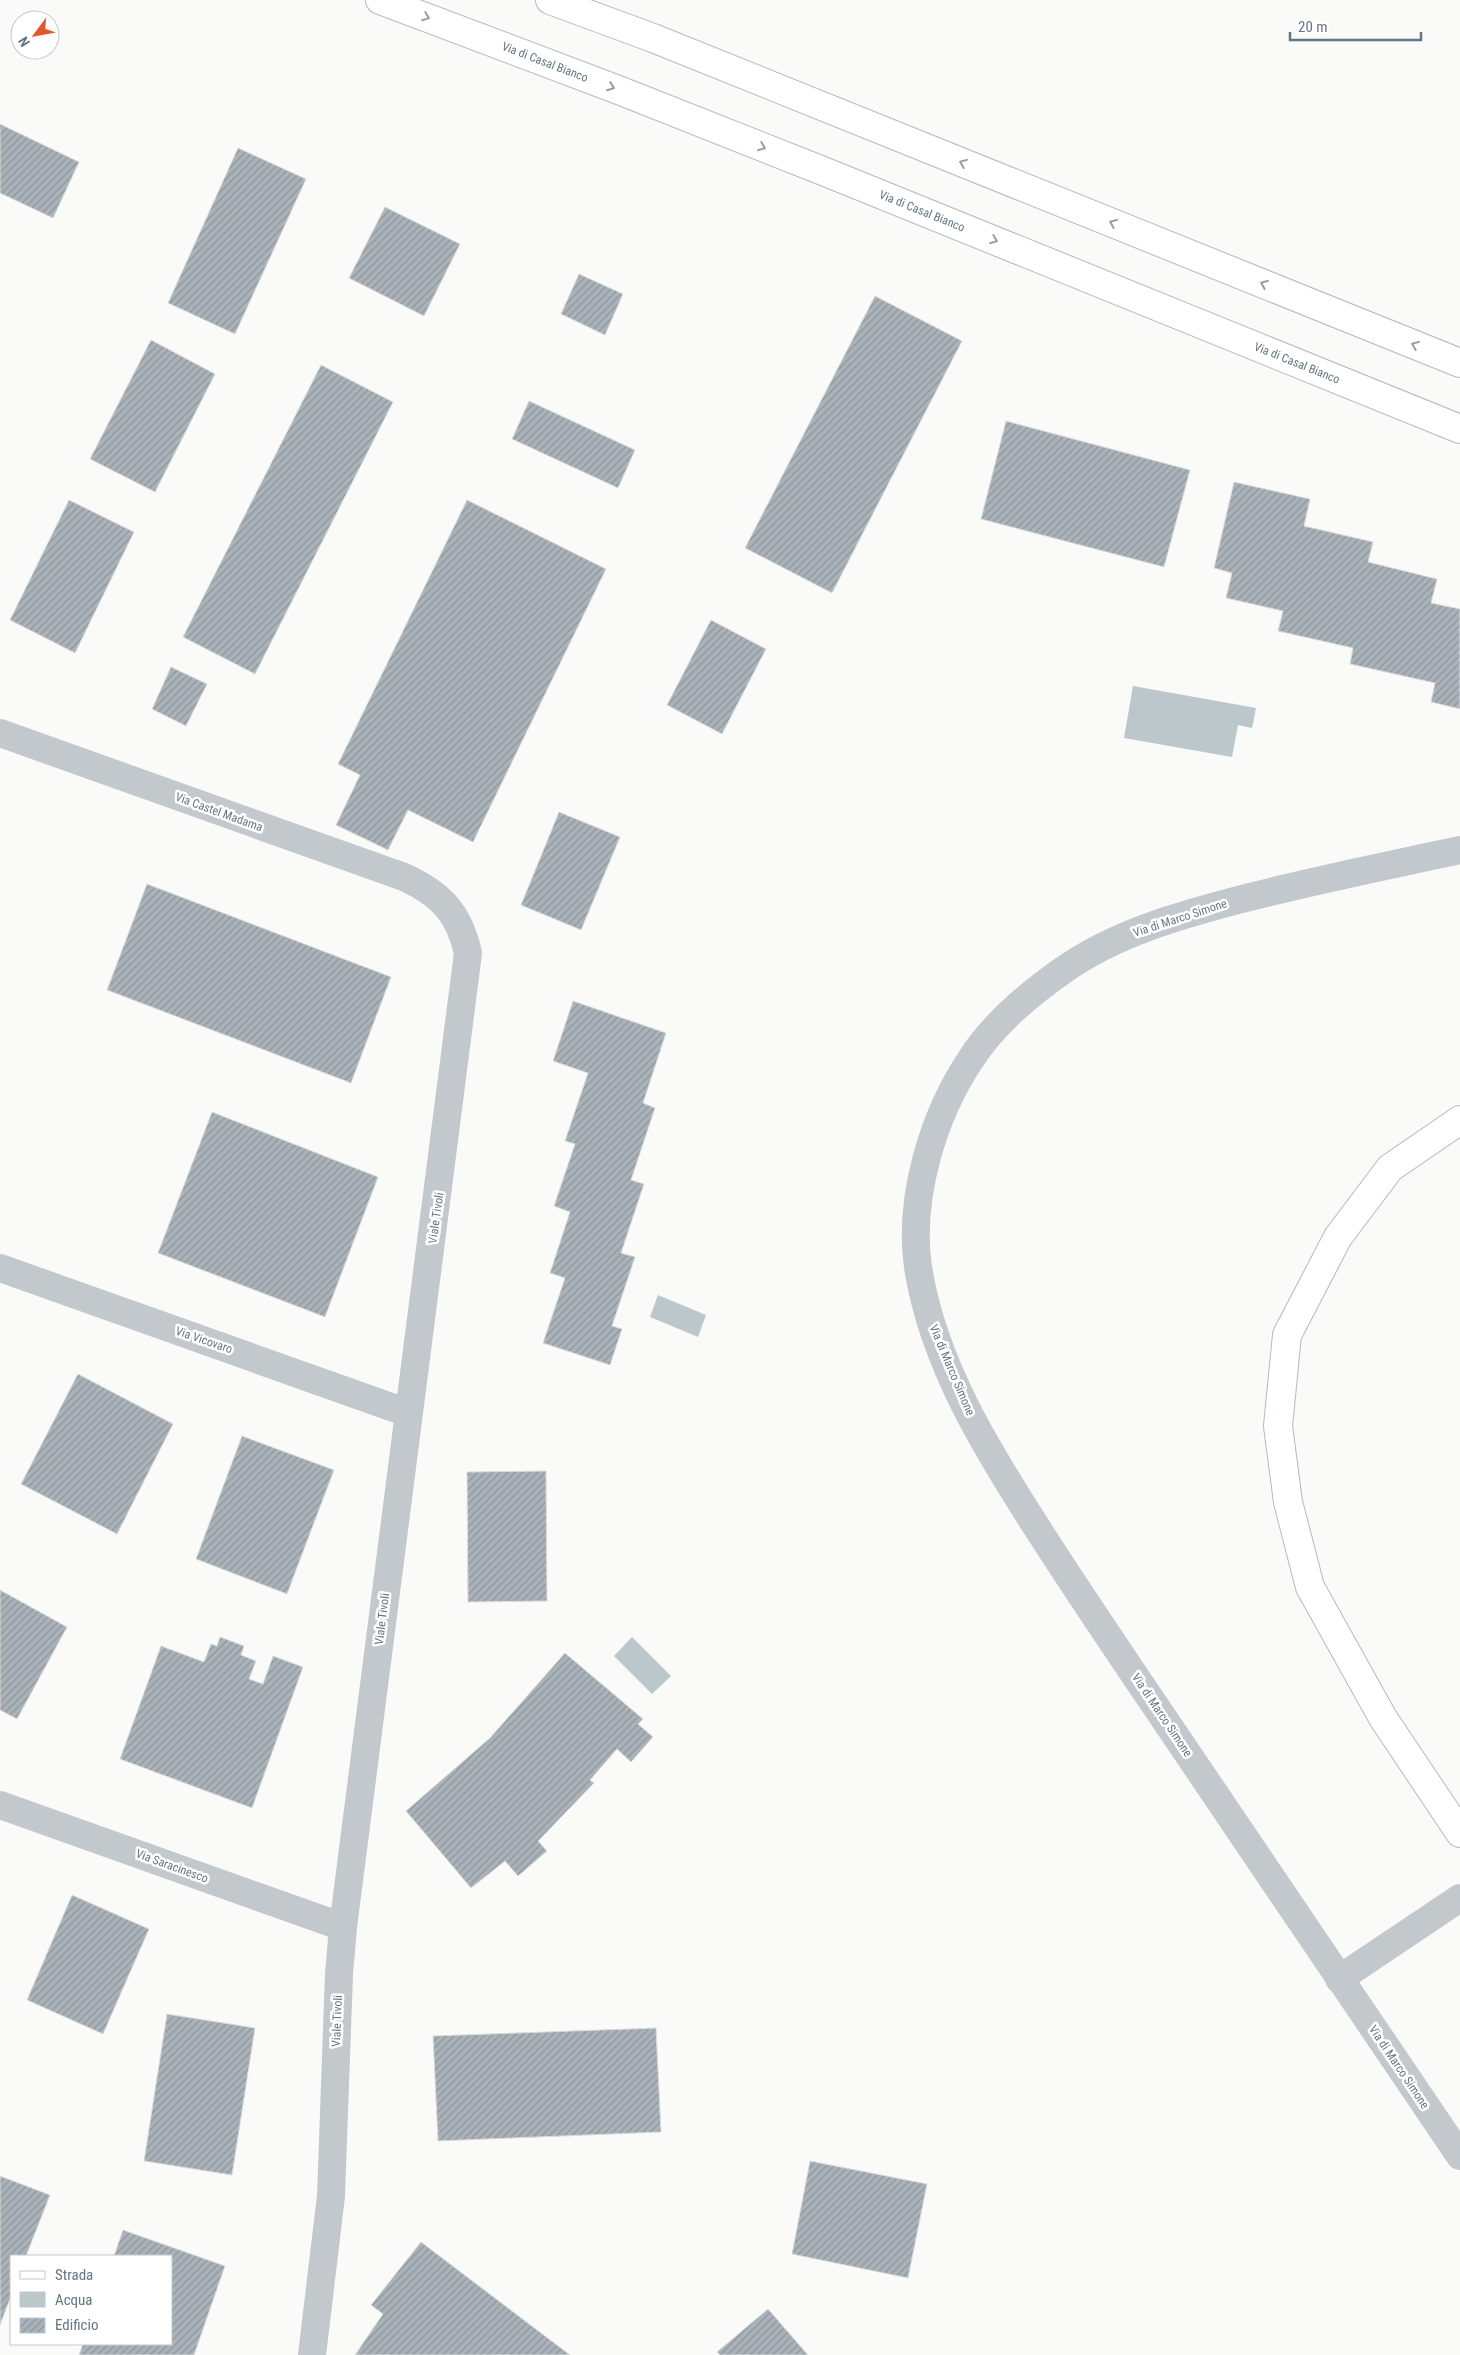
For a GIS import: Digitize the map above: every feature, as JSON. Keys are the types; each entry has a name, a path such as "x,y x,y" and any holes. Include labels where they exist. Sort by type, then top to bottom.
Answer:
{"main road":[{"name":"Via di Casal Bianco","path":"380,0 621,91 823,171 1460,429"},
{"path":"550,0 662,41 1460,363"},
{"path":"1460,1120 1390,1168 1338,1237 1287,1335 1278,1426 1288,1502 1310,1587 1383,1718 1460,1833"}],"street":[{"name":"Via Castel Madama","path":"0,733 404,877 435,895"},
{"name":"Via di Marco Simone","path":"1460,850 1290,886 1199,911 1134,933 1064,968 1020,1004 992,1032 971,1058 954,1088 932,1141 919,1194 917,1251 924,1292 940,1346 970,1413 1027,1512 1084,1600 1460,2156"},
{"name":"Viale Tivoli","path":"312,2355 331,2196 338,1974 343,1927 408,1413 437,1209 468,953 464,934 457,919 435,895"},
{"name":"Via Vicovaro","path":"0,1268 408,1413"},
{"name":"Via Saracinesco","path":"0,1805 343,1927"},
{"path":"1339,1979 1460,1898"}],"water":[{"path":"1133,686 1256,708 1252,728 1238,725 1232,757 1124,738"},
{"path":"658,1295 706,1315 698,1337 650,1317"},
{"path":"632,1637 671,1676 652,1694 614,1656"}],"building":[{"path":"0,124 79,162 53,218 0,193"},
{"path":"238,148 306,179 235,334 168,303"},
{"path":"385,207 460,244 424,316 349,278"},
{"path":"579,274 623,294 605,335 561,314"},
{"path":"875,296 962,341 832,593 745,548"},
{"path":"151,340 215,374 155,492 90,459"},
{"path":"321,365 393,402 255,674 183,637"},
{"path":"529,401 635,450 618,488 512,439"},
{"path":"1006,421 1190,470 1164,567 981,519"},
{"path":"1234,482 1310,499 1304,526 1373,542 1368,562 1437,579 1431,603 1460,609 1460,709 1431,702 1435,683 1350,664 1353,648 1278,631 1283,611 1226,598 1232,573 1214,568"},
{"path":"69,500 134,532 75,653 10,620"},
{"path":"467,500 606,569 473,842 408,810 388,850 336,825 360,775 338,764"},
{"path":"711,620 766,649 722,734 667,705"},
{"path":"171,667 207,684 186,726 152,709"},
{"path":"559,812 620,837 581,930 521,905"},
{"path":"147,884 391,977 351,1083 107,990"},
{"path":"573,1001 666,1033 643,1103 655,1108 631,1180 644,1184 621,1253 635,1257 612,1326 622,1329 610,1365 543,1343 565,1278 550,1273 570,1212 554,1206 575,1144 565,1141 588,1073 553,1061"},
{"path":"212,1112 378,1177 325,1317 158,1253"},
{"path":"78,1374 173,1424 117,1534 21,1484"},
{"path":"242,1436 334,1470 287,1594 196,1559"},
{"path":"546,1471 547,1601 468,1602 467,1472"},
{"path":"0,1590 67,1627 17,1719 0,1710"},
{"path":"220,1637 244,1646 241,1655 256,1661 249,1679 263,1684 273,1656 303,1667 252,1808 120,1759 161,1646 204,1662 211,1644 217,1646"},
{"path":"565,1653 643,1719 638,1724 653,1737 631,1762 617,1749 590,1780 594,1783 538,1841 547,1851 518,1876 505,1861 471,1888 406,1811 490,1738"},
{"path":"72,1895 149,1929 103,2034 27,2000"},
{"path":"167,2014 255,2028 232,2175 144,2161"},
{"path":"656,2028 661,2132 438,2141 433,2036"},
{"path":"810,2161 927,2184 908,2278 792,2254"},
{"path":"0,2176 50,2195 26,2255 10,2255 10,2299 0,2325"},
{"path":"123,2230 225,2266 194,2355 79,2355 83,2345 172,2345 172,2255 114,2255"},
{"path":"421,2242 570,2355 355,2355 383,2314 371,2305"},
{"path":"768,2309 808,2355 720,2355 717,2352"}]}
